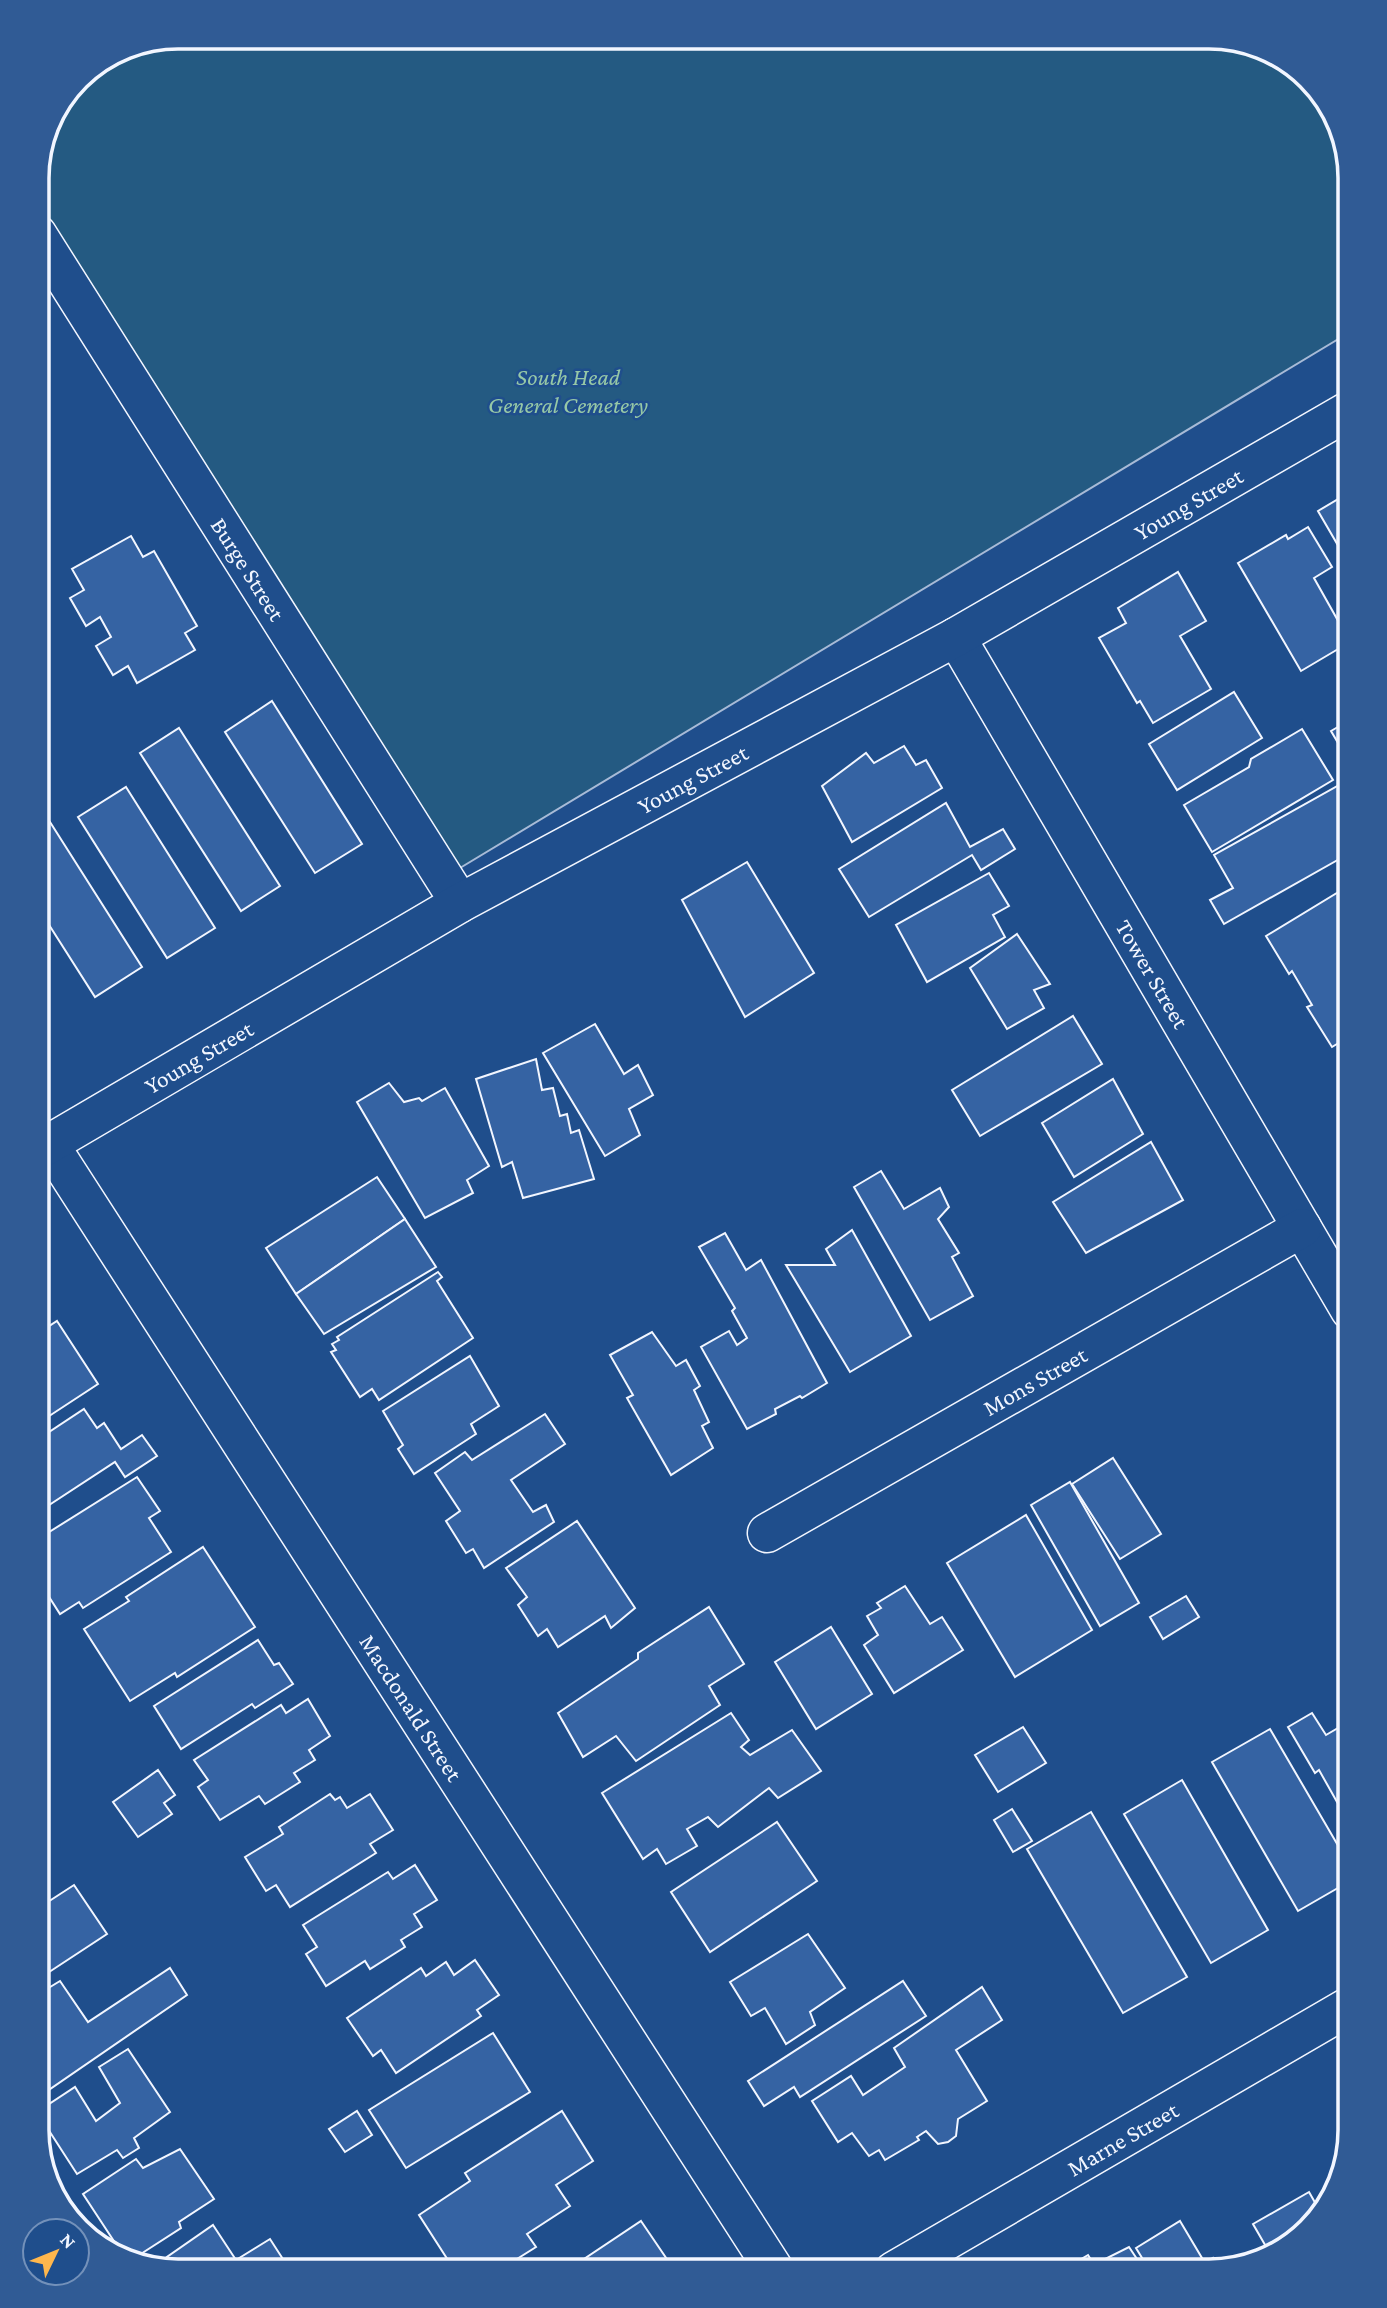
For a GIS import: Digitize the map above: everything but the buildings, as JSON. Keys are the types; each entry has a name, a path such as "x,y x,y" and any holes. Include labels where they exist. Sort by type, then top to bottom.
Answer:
{"street":[{"name":"Burge Street","path":"49,253 460,903"},
{"name":"Young Street","path":"49,1143 460,903 956,637 1338,417"},
{"name":"Tower Street","path":"956,637 1338,1290"},
{"name":"Macdonald Street","path":"49,1156 767,2259"},
{"name":"Mons Street","path":"767,1534 1302,1228"},
{"name":"Marne Street","path":"915,2259 1338,2013"}],"green space":[{"name":"South Head General Cemetery","path":"169,49 1218,49 1234,51 1266,62 1294,81 1306,93 1325,121 1337,161 1338,339 455,871 49,234 49,169 53,145 66,113 93,81 113,66 129,59"}]}
